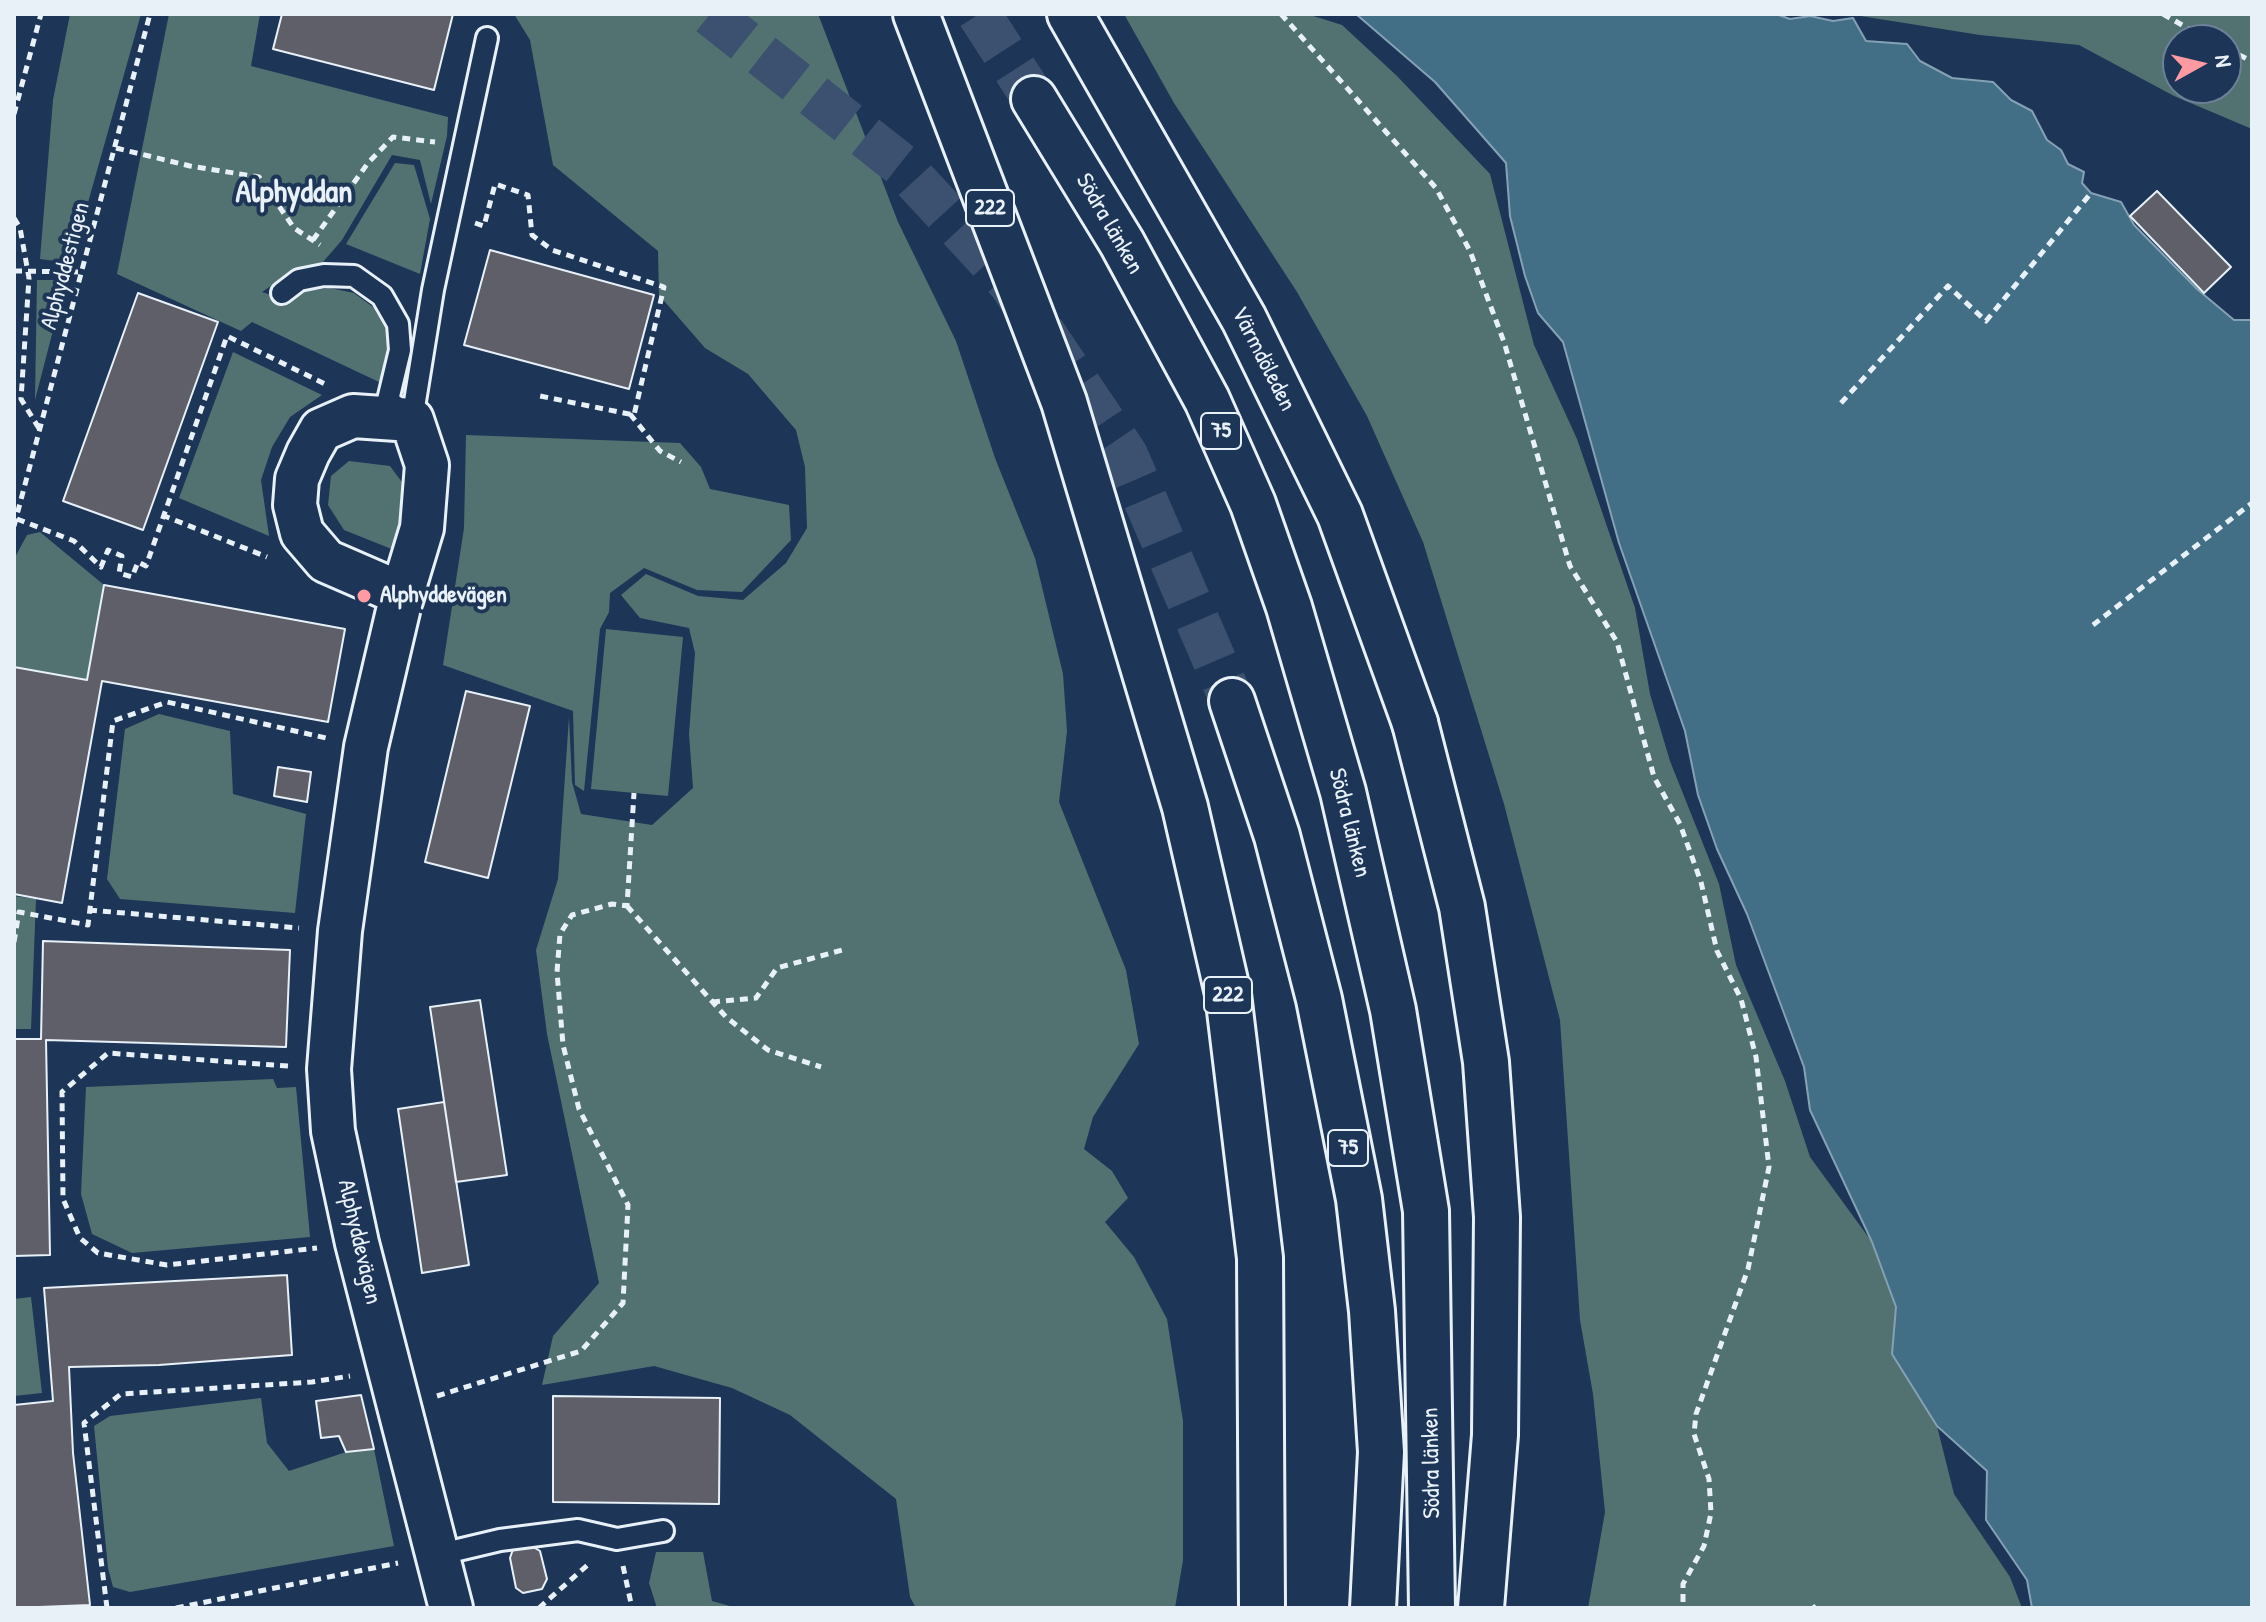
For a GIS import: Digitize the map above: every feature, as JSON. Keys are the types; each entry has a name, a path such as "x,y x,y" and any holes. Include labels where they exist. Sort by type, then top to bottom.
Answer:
{"main road":[{"name":"222","path":"916,14 1064,402 1185,807 1228,994 1260,1258 1262,1608"},
{"name":"Värmdöleden","path":"1070,14 1244,319 1327,487 1415,723 1462,907 1486,1062 1497,1217 1495,1435 1481,1608"},
{"name":"Södra länken","path":"1034,99 1122,243 1207,400 1253,504 1289,607 1343,792 1393,1010 1426,1211 1432,1608"},
{"name":"75","path":"1232,701 1277,836 1319,999 1359,1199 1372,1311 1381,1452 1373,1608"}],"street":[{"path":"402,594 326,561 302,533 295,505 297,479 321,430 353,416 412,420"},
{"name":"Alphyddevägen","path":"412,420 427,465 422,528 402,594 366,747 340,931 329,1069 333,1131 357,1243 451,1608"}],"lane":[{"path":"412,420 433,290 487,38"},
{"path":"282,293 299,280 324,275 354,276 382,296 398,324 400,350 388,400 412,420"},
{"path":"437,1555 500,1540 578,1530 617,1539 663,1531"}],"path":[{"path":"14,114 41,14"},
{"name":"Alphyddestigen","path":"15,522 150,14"},
{"path":"1281,14 1436,188 1470,251 1504,342 1570,566 1617,642 1654,777 1680,824 1701,882 1717,951 1741,999 1756,1057 1769,1167 1748,1269 1696,1414 1694,1434 1709,1479 1711,1513 1704,1546 1683,1584 1683,1608"},
{"path":"313,240 368,163 393,137 464,146"},
{"path":"116,148 190,166 259,177 294,228 328,250"},
{"path":"484,226 495,184 528,195 532,235 552,250 664,287 634,415 535,395"},
{"path":"1841,403 1948,286 1986,321 2091,193"},
{"path":"14,218 20,228 27,271 21,399 40,431"},
{"path":"14,271 83,272"},
{"path":"15,522 74,541 101,567 108,550 122,556 119,573 132,577 138,562 146,566 227,336 343,393 353,416"},
{"path":"630,414 660,451 681,462"},
{"path":"2093,625 2252,503"},
{"path":"14,942 19,912 88,925 113,721 167,702 366,747"},
{"path":"627,906 634,793"},
{"path":"426,1399 581,1351 623,1303 628,1205 579,1109 563,1045 557,972 560,934 572,915 612,904 627,906 711,1002 768,1050 821,1067"},
{"path":"89,910 340,931"},
{"path":"711,1002 756,998 777,968 846,949"},
{"path":"329,1069 108,1053 62,1092 63,1199 80,1238 98,1253 167,1265 357,1243"},
{"path":"107,1608 84,1423 121,1394 312,1382 363,1374"},
{"path":"539,1608 617,1539 632,1608"},
{"path":"176,1608 437,1555"}],"green space":[{"path":"70,14 141,14 71,263 40,259 53,100"},
{"path":"169,14 260,14 251,66 448,117 447,136 431,204 420,160 392,155 342,240 323,262 291,272 262,292 291,302 305,291 330,288 354,293 373,307 387,331 388,363 379,382 252,322 241,331 117,274"},
{"path":"514,14 818,14 898,222 956,341 995,458 1035,558 1063,674 1067,731 1059,802 1126,970 1139,1044 1093,1117 1084,1149 1112,1171 1128,1198 1105,1222 1134,1257 1167,1319 1183,1421 1183,1560 1175,1608 916,1608 910,1597 896,1499 790,1415 732,1388 654,1366 542,1385 553,1336 599,1283 547,1034 536,950 558,879 569,717 572,782 581,814 652,825 693,788 689,734 695,653 689,628 640,618 621,595 646,574 698,596 743,600 786,563 807,528 805,467 796,430 748,374 705,348 659,295 658,251 553,165 530,40"},
{"path":"1124,14 1307,14 1342,25 1397,76 1490,174 1534,345 1577,439 1635,608 1650,694 1670,761 1719,884 1736,965 1785,1081 1810,1157 1872,1242 1896,1307 1892,1354 1937,1426 1954,1494 2010,1577 2022,1608 1588,1608 1605,1512 1593,1394 1580,1320 1560,1020 1504,804 1423,542 1367,416 1297,292 1174,103"},
{"path":"1848,14 2252,14 2252,129 2193,104 2242,104 2242,24 2162,24 2162,90 2079,45 1980,35"},
{"path":"395,163 414,165 430,219 420,274 346,244"},
{"path":"37,280 66,280 35,400 35,399"},
{"path":"233,352 322,395 290,417 272,447 261,480 269,536 179,498"},
{"path":"466,435 680,443 701,467 710,489 789,505 791,540 742,592 697,590 644,568 610,593 609,612 600,629 584,791 575,785 573,711 443,665 464,528"},
{"path":"349,461 390,466 407,489 409,526 394,550 344,530 328,505 331,476"},
{"path":"40,532 104,585 87,680 14,667 14,559 27,535"},
{"path":"606,629 683,637 668,796 591,789"},
{"path":"159,714 230,731 233,794 306,814 295,913 120,899 107,879 125,729"},
{"path":"14,896 36,899 31,1029 14,1029"},
{"path":"273,1079 277,1088 296,1087 310,1237 132,1253 92,1234 81,1194 86,1087"},
{"path":"31,1297 42,1393 14,1396 14,1299"},
{"path":"261,1398 267,1443 289,1471 346,1452 374,1449 394,1546 130,1592 113,1587 108,1568 94,1426 110,1416"},
{"path":"656,1552 703,1552 712,1601 737,1608 657,1608 649,1583"}],"water":[{"path":"1356,14 1776,14 1790,19 1810,16 1833,21 1853,18 1866,41 1907,44 1920,61 1952,78 1993,82 2011,100 2032,111 2047,140 2061,150 2068,164 2084,172 2082,183 2091,193 2121,202 2134,225 2197,289 2234,320 2252,320 2252,1608 2032,1608 2027,1580 1986,1520 1987,1471 1937,1426 1892,1354 1896,1307 1872,1242 1810,1110 1804,1067 1747,914 1717,849 1698,795 1685,731 1619,543 1563,342 1538,313 1525,276 1510,216 1506,163 1435,82"}],"building":[{"path":"282,14 453,14 434,90 273,49"},
{"path":"2157,191 2231,267 2204,293 2130,216"},
{"path":"490,250 654,295 629,389 464,345"},
{"path":"138,293 218,322 143,530 63,501"},
{"path":"104,585 345,629 328,722 102,681 62,903 14,894 14,667 87,680"},
{"path":"466,691 530,706 488,878 425,862"},
{"path":"278,767 311,772 307,802 274,796"},
{"path":"43,941 290,950 286,1047 46,1040 50,1255 14,1256 14,1039 41,1039"},
{"path":"480,1000 507,1175 456,1182 430,1007"},
{"path":"444,1102 469,1265 422,1273 398,1109"},
{"path":"287,1275 292,1355 159,1365 69,1367 73,1453 90,1605 14,1608 14,1405 53,1401 44,1288"},
{"path":"361,1395 374,1449 346,1452 339,1436 321,1438 316,1401"},
{"path":"553,1396 720,1398 719,1504 553,1502"},
{"path":"530,1545 540,1551 547,1579 542,1589 523,1593 516,1588 510,1558 513,1549"}],"tunnel":[{"path":"710,14 900,164 1010,283 1126,455 1232,701"},
{"path":"979,14 1034,99"}],"place":[{"name":"Alphyddevägen","path":"364,596"}],"district":[{"name":"Alphyddan","path":"294,193"}]}
